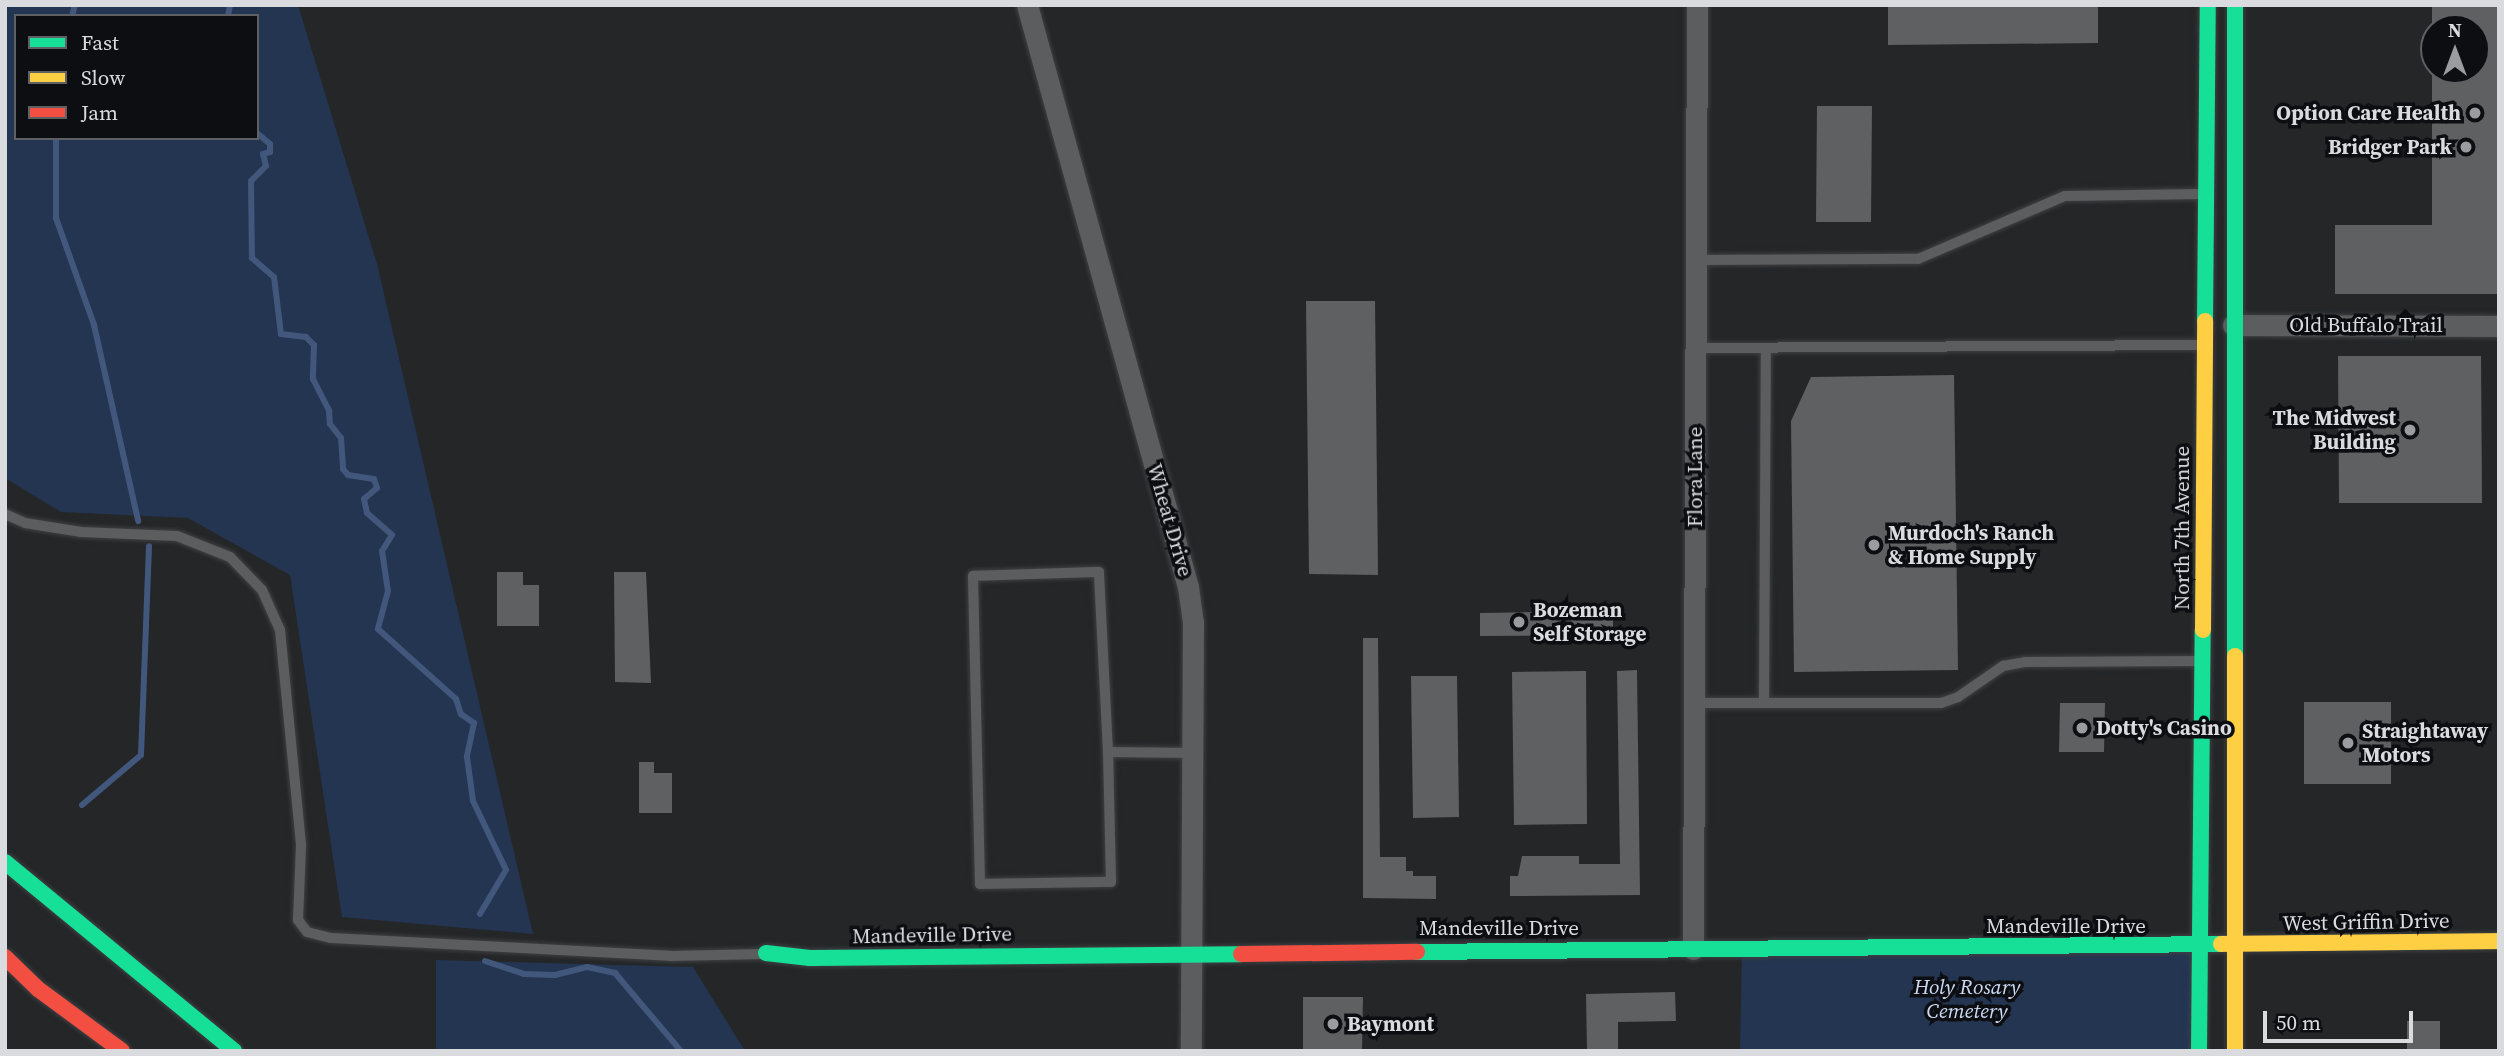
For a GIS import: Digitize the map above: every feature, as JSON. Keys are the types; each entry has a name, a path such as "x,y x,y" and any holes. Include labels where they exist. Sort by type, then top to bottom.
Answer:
{"main road":[{"name":"North 7th Avenue","path":"2199,1051 2208,5"},
{"path":"2235,5 2235,1051"},
{"path":"5,862 234,1051"},
{"name":"West Griffin Drive","path":"2234,946 2499,941"},
{"name":"Mandeville Drive","path":"766,953 810,958 1194,952 2234,946"},
{"path":"5,957 37,989 122,1051"}],"street":[{"name":"Wheat Drive","path":"1027,5 1188,587 1193,622 1194,753 1191,1051"},
{"name":"Flora Lane","path":"1692,949 1697,5"},
{"name":"Old Buffalo Trail","path":"2233,325 2499,326"}],"lane":[{"path":"1696,260 1918,259 2064,196 2205,194"},
{"path":"1696,348 2203,345"},
{"path":"1764,703 1766,348"},
{"path":"5,514 25,523 81,533 177,537 230,558 262,590 280,630 301,846 298,920 307,932 331,938 670,956 766,953"},
{"path":"1099,572 1108,752 1111,882 980,884 972,576 1099,572"},
{"path":"1694,703 1941,704 1958,698 2003,666 2025,663 2203,661"},
{"path":"1108,752 1194,753"}],"green space":[{"path":"5,5 298,5 377,264 533,934 342,917 290,575 188,518 61,512 5,478"},
{"name":"Holy Rosary Cemetery","path":"2200,946 2199,1051 1740,1051 1742,948"},
{"path":"436,960 693,967 745,1051 436,1051"}],"building":[{"path":"1888,5 2098,5 2098,43 1888,45"},
{"name":"Bridger Park","path":"2432,5 2499,5 2499,294 2335,294 2335,225 2432,225 2432,84 2490,84 2490,14 2432,14"},
{"path":"1817,106 1872,106 1871,222 1816,222"},
{"path":"1306,301 1375,301 1378,575 1309,574"},
{"name":"The Midwest Building","path":"2338,356 2481,356 2482,503 2339,503"},
{"name":"Murdoch's Ranch & Home Supply","path":"1954,375 1958,670 1794,672 1791,421 1811,377"},
{"path":"497,572 523,572 523,585 539,585 539,626 497,626"},
{"path":"614,572 646,572 651,683 615,682"},
{"path":"1613,611 1613,635 1480,636 1480,613"},
{"path":"1363,638 1378,638 1380,857 1406,857 1406,871 1413,871 1413,876 1436,876 1436,899 1363,898"},
{"path":"1637,670 1640,895 1510,896 1510,876 1518,876 1522,856 1579,856 1579,864 1620,864 1617,671"},
{"path":"1586,671 1587,824 1514,825 1512,672"},
{"path":"1411,676 1457,676 1459,817 1413,818"},
{"name":"Straightaway Motors","path":"2304,702 2391,702 2391,784 2304,784"},
{"name":"Dotty's Casino","path":"2060,703 2105,703 2104,752 2059,752"},
{"path":"639,762 654,762 654,773 672,773 672,813 639,813"},
{"path":"1675,992 1676,1021 1618,1022 1618,1051 1587,1051 1586,994"},
{"name":"Baymont","path":"1303,997 1363,997 1362,1051 1303,1051"},
{"path":"2407,1021 2440,1021 2440,1051 2407,1051"}],"waterway":[{"path":"73,14 75,5"},
{"path":"228,14 230,5"},
{"path":"259,135 270,144 270,152 263,154 266,166 251,181 252,258 274,277 281,334 306,337 314,345 313,379 329,411 330,424 341,438 343,469 348,475 374,479 377,488 364,499 367,513 392,535 382,551 388,591 378,629 456,699 461,714 474,723 467,757 473,801 506,870 480,914"},
{"path":"56,140 56,218 94,325 138,521"},
{"path":"82,805 141,755 149,546"},
{"path":"485,961 524,974 555,975 587,967 615,973 681,1051"}],"traffic: fast":[{"path":"2205,321 2208,5"},
{"path":"2235,5 2235,656"},
{"path":"2199,1051 2203,630"},
{"path":"5,862 234,1051"},
{"path":"1417,952 2221,944"},
{"path":"766,953 810,958 1241,954"}],"traffic: slow":[{"path":"2203,630 2205,321"},
{"path":"2235,656 2235,1051"},
{"path":"2221,944 2499,941"}],"traffic: jam":[{"path":"1241,954 1417,952"},
{"path":"5,957 38,989 122,1051"}],"place":[{"name":"Option Care Health","path":"2475,113"},
{"name":"Bridger Park","path":"2466,147"},
{"name":"The Midwest Building","path":"2410,430"},
{"name":"Murdoch's Ranch & Home Supply","path":"1874,545"},
{"name":"Bozeman Self Storage","path":"1519,622"},
{"name":"Dotty's Casino","path":"2082,728"},
{"name":"Straightaway Motors","path":"2348,743"},
{"name":"Baymont","path":"1333,1024"}]}
